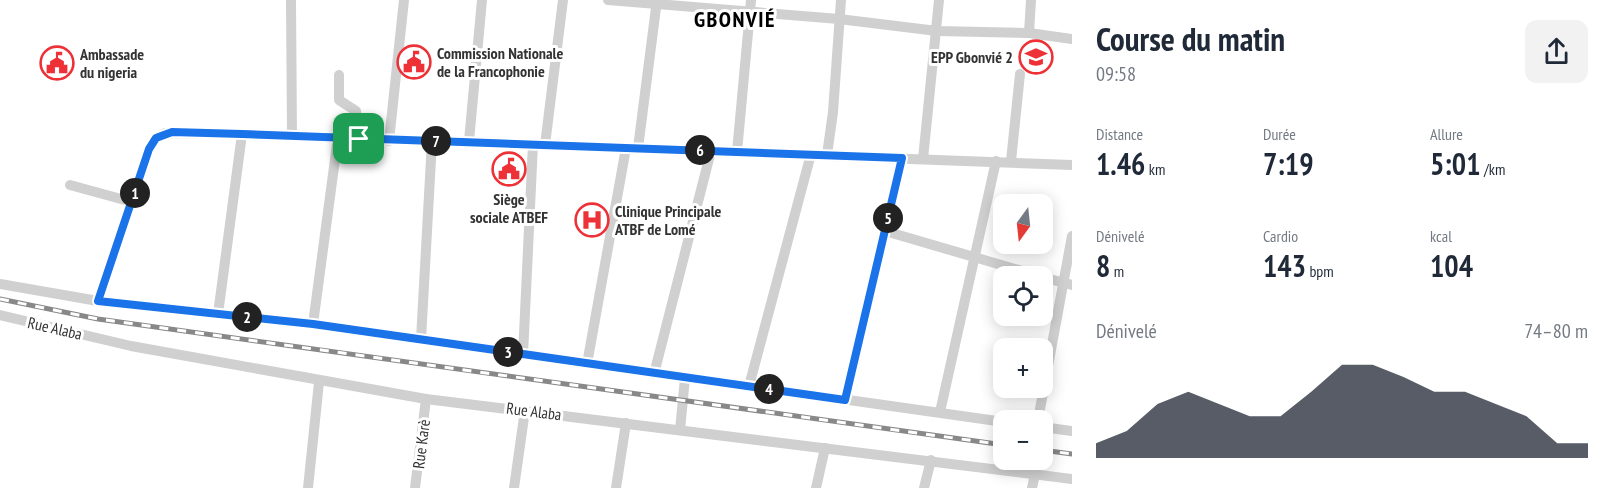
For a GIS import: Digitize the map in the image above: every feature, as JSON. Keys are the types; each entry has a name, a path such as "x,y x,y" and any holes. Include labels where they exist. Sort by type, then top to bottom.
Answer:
{"street":[{"path":"291,0 292,135"},
{"path":"389,141 404,0"},
{"path":"468,141 482,0"},
{"path":"545,145 563,0"},
{"path":"608,0 751,6 937,31 1029,33 1072,39"},
{"path":"827,155 833,112 841,0"},
{"path":"923,159 939,0"},
{"path":"1029,33 1030,0"},
{"path":"638,148 657,3"},
{"path":"737,152 751,6"},
{"path":"1011,161 1020,74"},
{"path":"339,75 339,100 356,111 359,139"},
{"path":"98,301 149,149 160,135 172,132 292,135 389,141 468,141 1072,165"},
{"path":"218,314 242,134"},
{"path":"313,324 338,137"},
{"path":"421,339 432,141"},
{"path":"523,354 533,144"},
{"path":"587,364 626,148"},
{"path":"654,374 711,151"},
{"path":"749,386 811,154"},
{"path":"845,400 902,158"},
{"path":"939,412 996,161"},
{"path":"70,185 132,202"},
{"path":"885,231 1005,266"},
{"path":"1040,410 1067,284 1072,236"},
{"path":"0,284 98,301 313,324 993,420"},
{"name":"Rue Alaba","path":"0,315 131,346 319,382 426,399 931,459 1072,479"},
{"path":"680,430 685,378"},
{"path":"308,488 319,382"},
{"name":"Rue Karè","path":"415,488 426,399"},
{"path":"514,488 525,410"},
{"path":"616,488 626,423"},
{"path":"1053,428 1072,431"},
{"path":"816,488 825,448"},
{"path":"924,488 931,459"},
{"path":"1032,488 1035,474"}],"railway":[{"path":"0,299 98,319 993,443"},
{"path":"1053,451 1072,454"}],"place":[{"name":"EPP Gbonvié 2","path":"1036,57"},
{"name":"Commission Nationale de la Francophonie","path":"414,62"},
{"name":"Ambassade du nigeria","path":"57,63"},
{"name":"Siège sociale ATBEF","path":"509,169"},
{"name":"Clinique Principale ATBF de Lomé","path":"592,220"}],"district":[{"name":"GBONVIÉ","path":"735,19"}],"route":[{"path":"172,132 359,139 468,141 902,158 845,400 313,324 98,301 149,149 152,142 160,135 172,132"}]}
